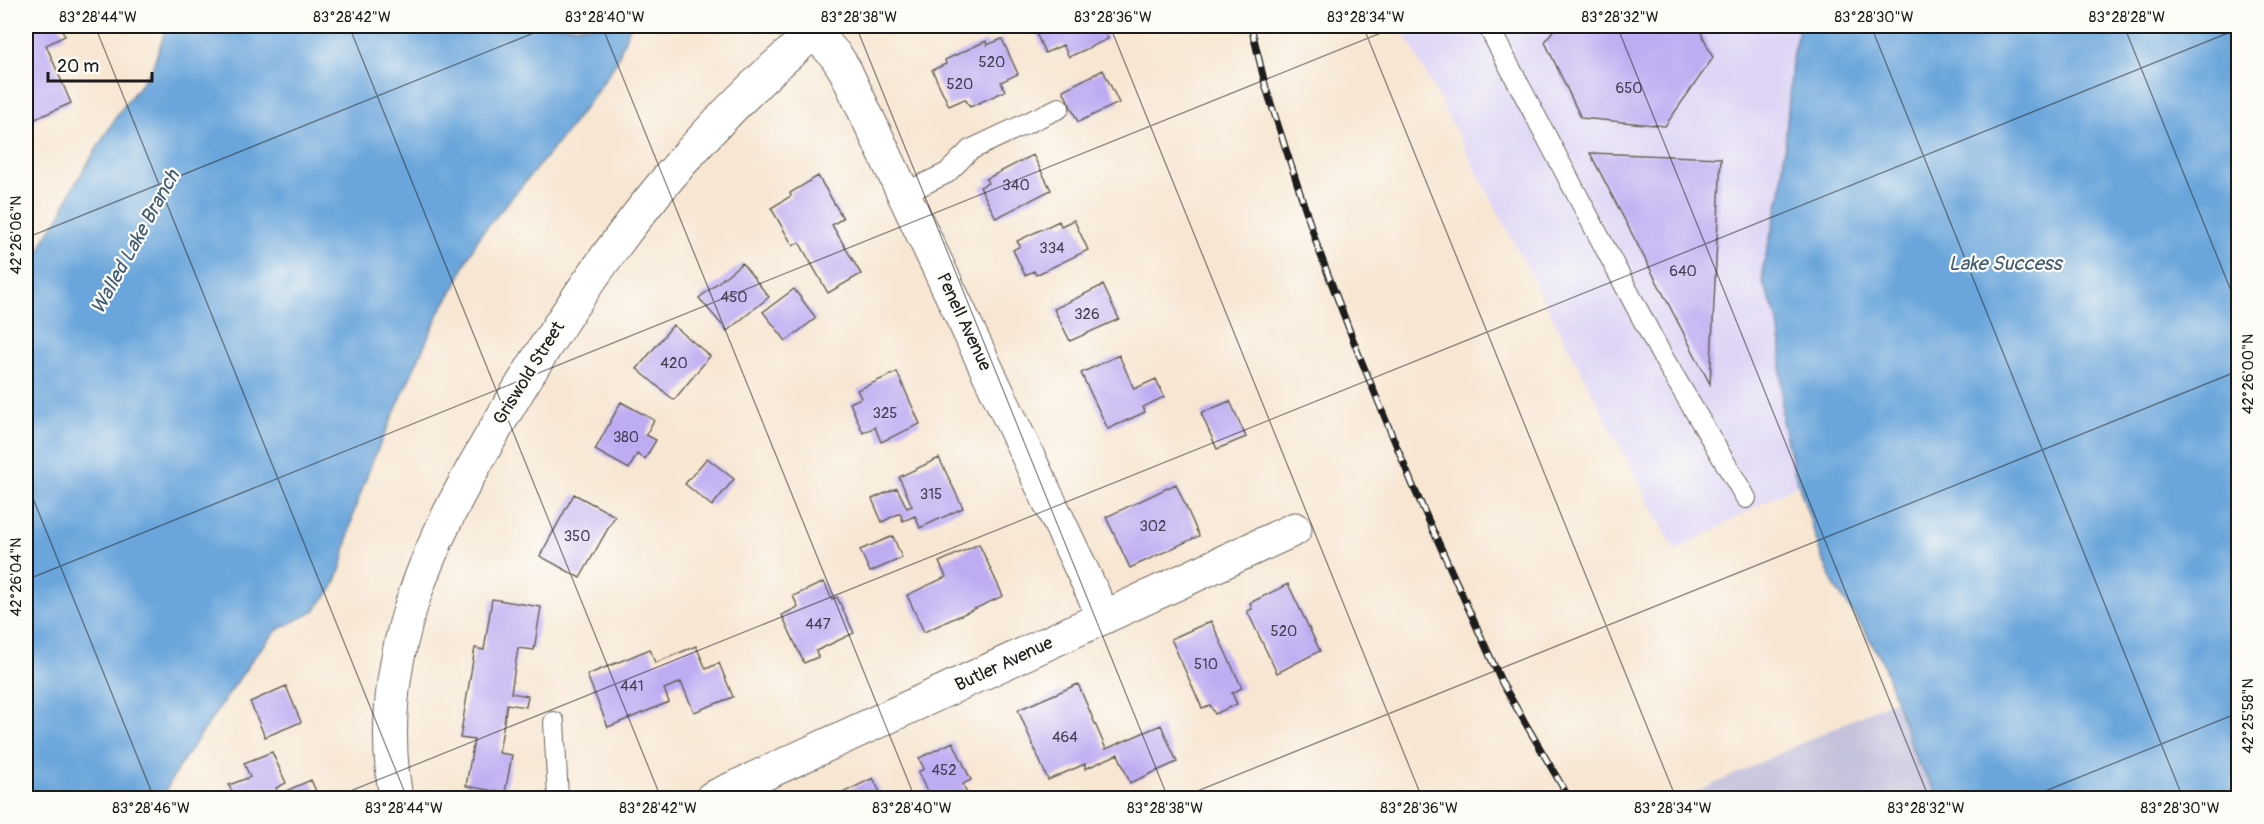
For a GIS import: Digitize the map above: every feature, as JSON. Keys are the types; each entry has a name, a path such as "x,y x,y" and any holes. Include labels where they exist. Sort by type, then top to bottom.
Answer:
{"street":[{"name":"Penell Avenue","path":"818,29 844,70 1104,617"},
{"name":"Griswold Street","path":"396,798 389,730 393,685 405,626 418,583 435,540 462,487 539,356 617,239 665,180 718,121 764,76 818,29"},
{"name":"Butler Avenue","path":"712,798 1295,529"}],"lane":[{"path":"1488,26 1661,354 1746,498"},
{"path":"903,194 947,173 970,150 1059,108"},
{"path":"554,722 558,798"}],"shaded area":[{"path":"1401,26 1800,26 1793,52 1781,193 1763,267 1763,283 1777,317 1781,344 1782,420 1798,484 1675,551"},
{"path":"2238,540 2238,798 1684,798"}],"water":[{"name":"Walled Lake Branch","path":"167,26 630,26 616,63 595,94 557,144 481,234 468,258 455,287 440,311 373,460 354,511 342,565 333,588 313,612 277,630 254,657 178,768 162,798 26,798 26,283 46,236 61,214 72,189 118,114 152,69"},
{"name":"Lake Success","path":"1800,26 2238,26 2238,798 1941,798 1917,762 1883,663 1865,631 1835,587 1822,557 1793,467 1782,420 1781,344 1777,317 1763,283 1763,267 1781,193 1793,52"}],"building":[{"path":"26,26 60,26 65,36 46,45 71,103 35,119 26,132"},
{"path":"1033,26 1102,26 1108,39 1069,57 1063,45 1045,53"},
{"path":"1556,26 1698,26 1713,58 1665,126 1581,118 1545,42"},
{"path":"1002,39 1018,74 1001,82 1005,91 970,107 965,99 949,106 932,70 946,64 945,60 986,41 987,45"},
{"path":"1103,70 1119,103 1078,122 1063,90"},
{"path":"1590,153 1721,158 1710,384"},
{"path":"1033,155 1051,190 996,218 980,187 988,183 986,179"},
{"path":"818,176 843,218 832,225 861,274 828,293 799,242 793,246 771,208"},
{"path":"1074,220 1088,250 1036,275 1034,271 1025,275 1013,250 1020,246 1017,241 1059,221 1061,226"},
{"path":"742,263 769,297 727,331 699,298"},
{"path":"1103,285 1119,319 1070,341 1054,309"},
{"path":"794,289 816,318 786,341 763,312"},
{"path":"673,325 710,356 674,400 637,369"},
{"path":"1119,355 1134,389 1156,379 1164,397 1143,407 1145,412 1108,429 1081,373"},
{"path":"897,372 920,424 881,442 875,427 863,433 850,403 861,398 857,390"},
{"path":"1230,401 1246,437 1217,449 1201,413"},
{"path":"621,402 654,420 646,435 656,440 645,459 637,454 629,469 595,450"},
{"path":"707,458 734,479 712,506 685,484"},
{"path":"939,458 963,508 920,528 915,516 903,521 900,513 882,522 872,499 897,488 907,508 912,506 899,477"},
{"path":"1176,484 1199,536 1130,568 1106,517"},
{"path":"574,494 615,516 580,578 540,556"},
{"path":"893,536 902,558 870,572 860,550"},
{"path":"979,544 1003,596 924,632 907,595 946,577 939,562"},
{"path":"824,582 832,599 837,597 854,633 816,651 818,657 804,663 782,615 798,607 793,596"},
{"path":"1288,584 1320,651 1277,673 1247,611 1252,609 1250,603"},
{"path":"492,599 541,607 534,650 518,648 511,693 528,696 526,707 507,704 499,753 512,755 505,793 466,786 474,740 460,738 475,648 484,650"},
{"path":"1211,621 1242,688 1232,693 1237,704 1215,714 1210,705 1202,708 1171,639"},
{"path":"696,646 706,669 719,663 733,697 694,712 681,682 664,689 669,702 608,727 587,675 650,649 655,663"},
{"path":"1078,684 1106,749 1161,725 1177,762 1130,783 1118,754 1085,769 1085,764 1048,780 1018,710"},
{"path":"286,686 301,722 265,737 250,702"},
{"path":"953,742 971,780 963,784 969,798 930,798 918,772 924,769 919,758"},
{"path":"272,752 286,783 276,788 279,794 311,780 319,798 235,798 229,785 250,777 244,763"},
{"path":"873,778 883,798 842,798 840,794"}],"railway":[{"path":"1251,26 1266,88 1318,248 1413,486 1502,683 1569,798"}]}
